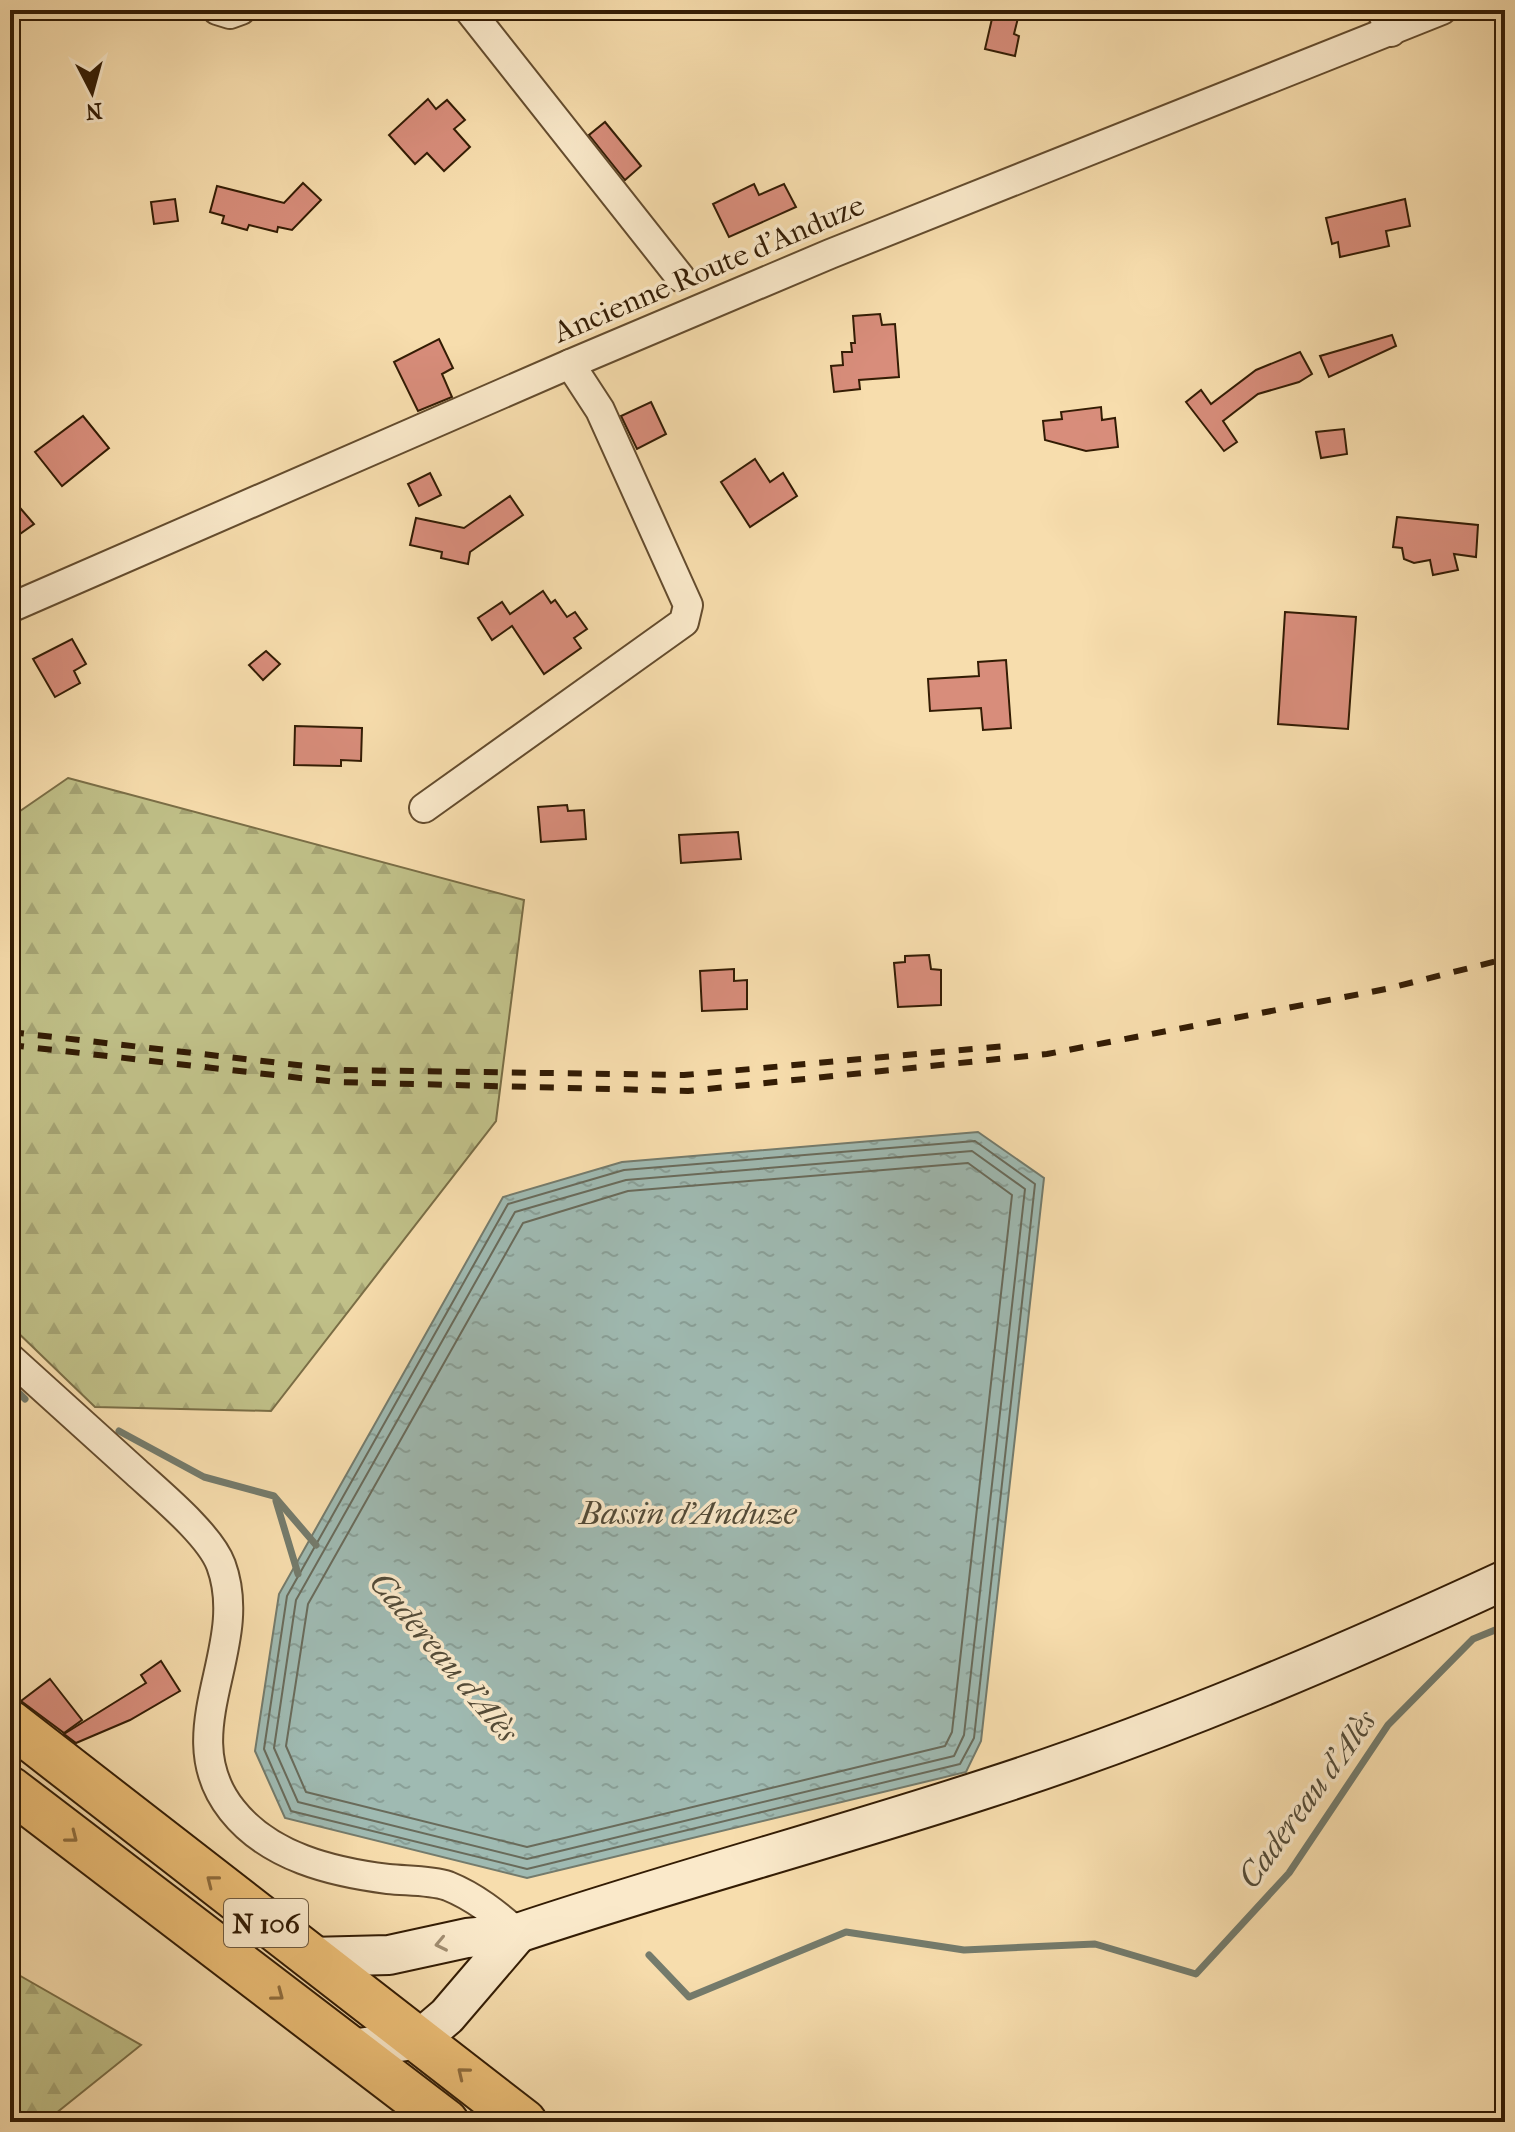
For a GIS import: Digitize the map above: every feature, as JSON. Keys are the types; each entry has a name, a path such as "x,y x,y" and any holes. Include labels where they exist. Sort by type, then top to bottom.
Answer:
{"main road":[{"path":"309,1957 389,1955 467,1938 518,1933 989,1788 1093,1752 1324,1662 1505,1580"},
{"name":"N 106","path":"10,1723 524,2122"},
{"name":"N 106","path":"10,1789 446,2122"},
{"path":"352,2049 420,2039 447,2016 518,1933"}],"street":[{"path":"217,10 230,14 241,10"},
{"path":"469,10 680,277"},
{"name":"Ancienne Route d'Anduze","path":"10,608 570,364 1386,21 1442,10"},
{"path":"424,808 684,622 688,605 600,410 570,364"},
{"path":"10,1358 178,1511 220,1562 228,1603 227,1630 208,1719 207,1740 209,1763 217,1788 231,1810 266,1841 313,1864 354,1875 445,1885 482,1902 518,1933"}],"green space":[{"path":"68,778 524,900 496,1121 271,1411 95,1407 10,1325 10,818"},
{"path":"10,1970 141,2045 45,2122 10,2122"}],"water":[{"name":"Bassin d'Anduze","path":"978,1132 1044,1178 981,1741 966,1772 527,1878 285,1818 255,1751 279,1594 503,1197 622,1162"}],"building":[{"path":"994,10 1020,10 1014,34 1019,36 1015,56 985,49"},
{"path":"428,99 436,109 447,100 465,120 454,129 470,147 444,171 427,153 415,164 389,135"},
{"path":"605,122 641,166 625,180 589,135"},
{"path":"303,183 321,200 292,230 278,227 277,232 249,225 247,230 222,223 224,216 210,212 217,186 284,203"},
{"path":"754,184 759,195 784,184 796,207 729,237 713,204"},
{"path":"175,199 178,221 154,224 151,202"},
{"path":"1405,199 1410,226 1386,231 1389,246 1340,257 1338,242 1332,244 1326,218"},
{"path":"880,314 882,325 895,324 899,377 859,380 860,389 834,392 831,366 843,365 842,352 852,352 851,343 855,343 853,316"},
{"path":"1392,335 1396,346 1329,377 1320,356"},
{"path":"439,339 453,368 442,374 452,397 418,411 394,362"},
{"path":"1300,352 1312,374 1299,382 1258,394 1223,421 1237,442 1224,451 1186,402 1201,390 1211,404 1256,370"},
{"path":"651,402 666,434 637,449 621,416"},
{"path":"1101,407 1102,420 1115,418 1118,447 1086,451 1045,440 1043,421 1062,419 1061,412"},
{"path":"83,416 109,448 62,486 35,452"},
{"path":"1344,429 1347,454 1321,458 1316,432"},
{"path":"755,459 770,482 783,473 797,496 750,527 721,482"},
{"path":"430,473 441,495 419,506 408,484"},
{"path":"510,496 523,515 470,552 468,564 441,558 442,552 410,545 416,518 464,528"},
{"path":"21,509 34,524 10,541 10,519"},
{"path":"1397,517 1478,525 1476,557 1454,554 1458,570 1433,575 1430,560 1414,563 1404,559 1402,548 1393,547"},
{"path":"543,591 551,603 555,600 567,617 575,612 587,629 574,638 581,648 544,674 512,626 492,640 478,618 502,602 510,614"},
{"path":"1285,612 1356,617 1348,729 1278,724"},
{"path":"72,639 86,664 74,671 80,683 55,697 33,659"},
{"path":"266,651 280,664 263,680 249,665"},
{"path":"1006,660 1011,728 983,730 981,708 930,711 928,679 979,676 978,662"},
{"path":"295,726 362,728 361,761 341,760 341,766 294,765"},
{"path":"567,805 568,811 584,810 586,839 541,842 538,807"},
{"path":"738,832 741,859 681,863 679,835"},
{"path":"929,955 931,969 941,970 941,1005 898,1007 894,963 905,962 905,956"},
{"path":"734,969 734,981 747,980 747,1009 702,1011 700,971"},
{"path":"161,1661 180,1691 130,1720 76,1743 64,1734 146,1683 141,1675"},
{"path":"50,1679 82,1720 64,1733 21,1701"}],"waterway":[{"name":"Cadereau d'Alès","path":"10,1384 25,1399"},
{"name":"Cadereau d'Alès","path":"119,1431 204,1477 274,1496 316,1545"},
{"name":"Cadereau d'Alès","path":"276,1501 298,1574"},
{"name":"Cadereau d'Alès","path":"649,1955 689,1997 846,1932 964,1950 1095,1944 1196,1974 1289,1873 1388,1725 1473,1639 1505,1626"}],"railway":[{"path":"10,1045 336,1082 688,1091 1047,1054 1386,989 1505,959"},
{"path":"10,1032 341,1070 684,1075 1007,1046"}]}
